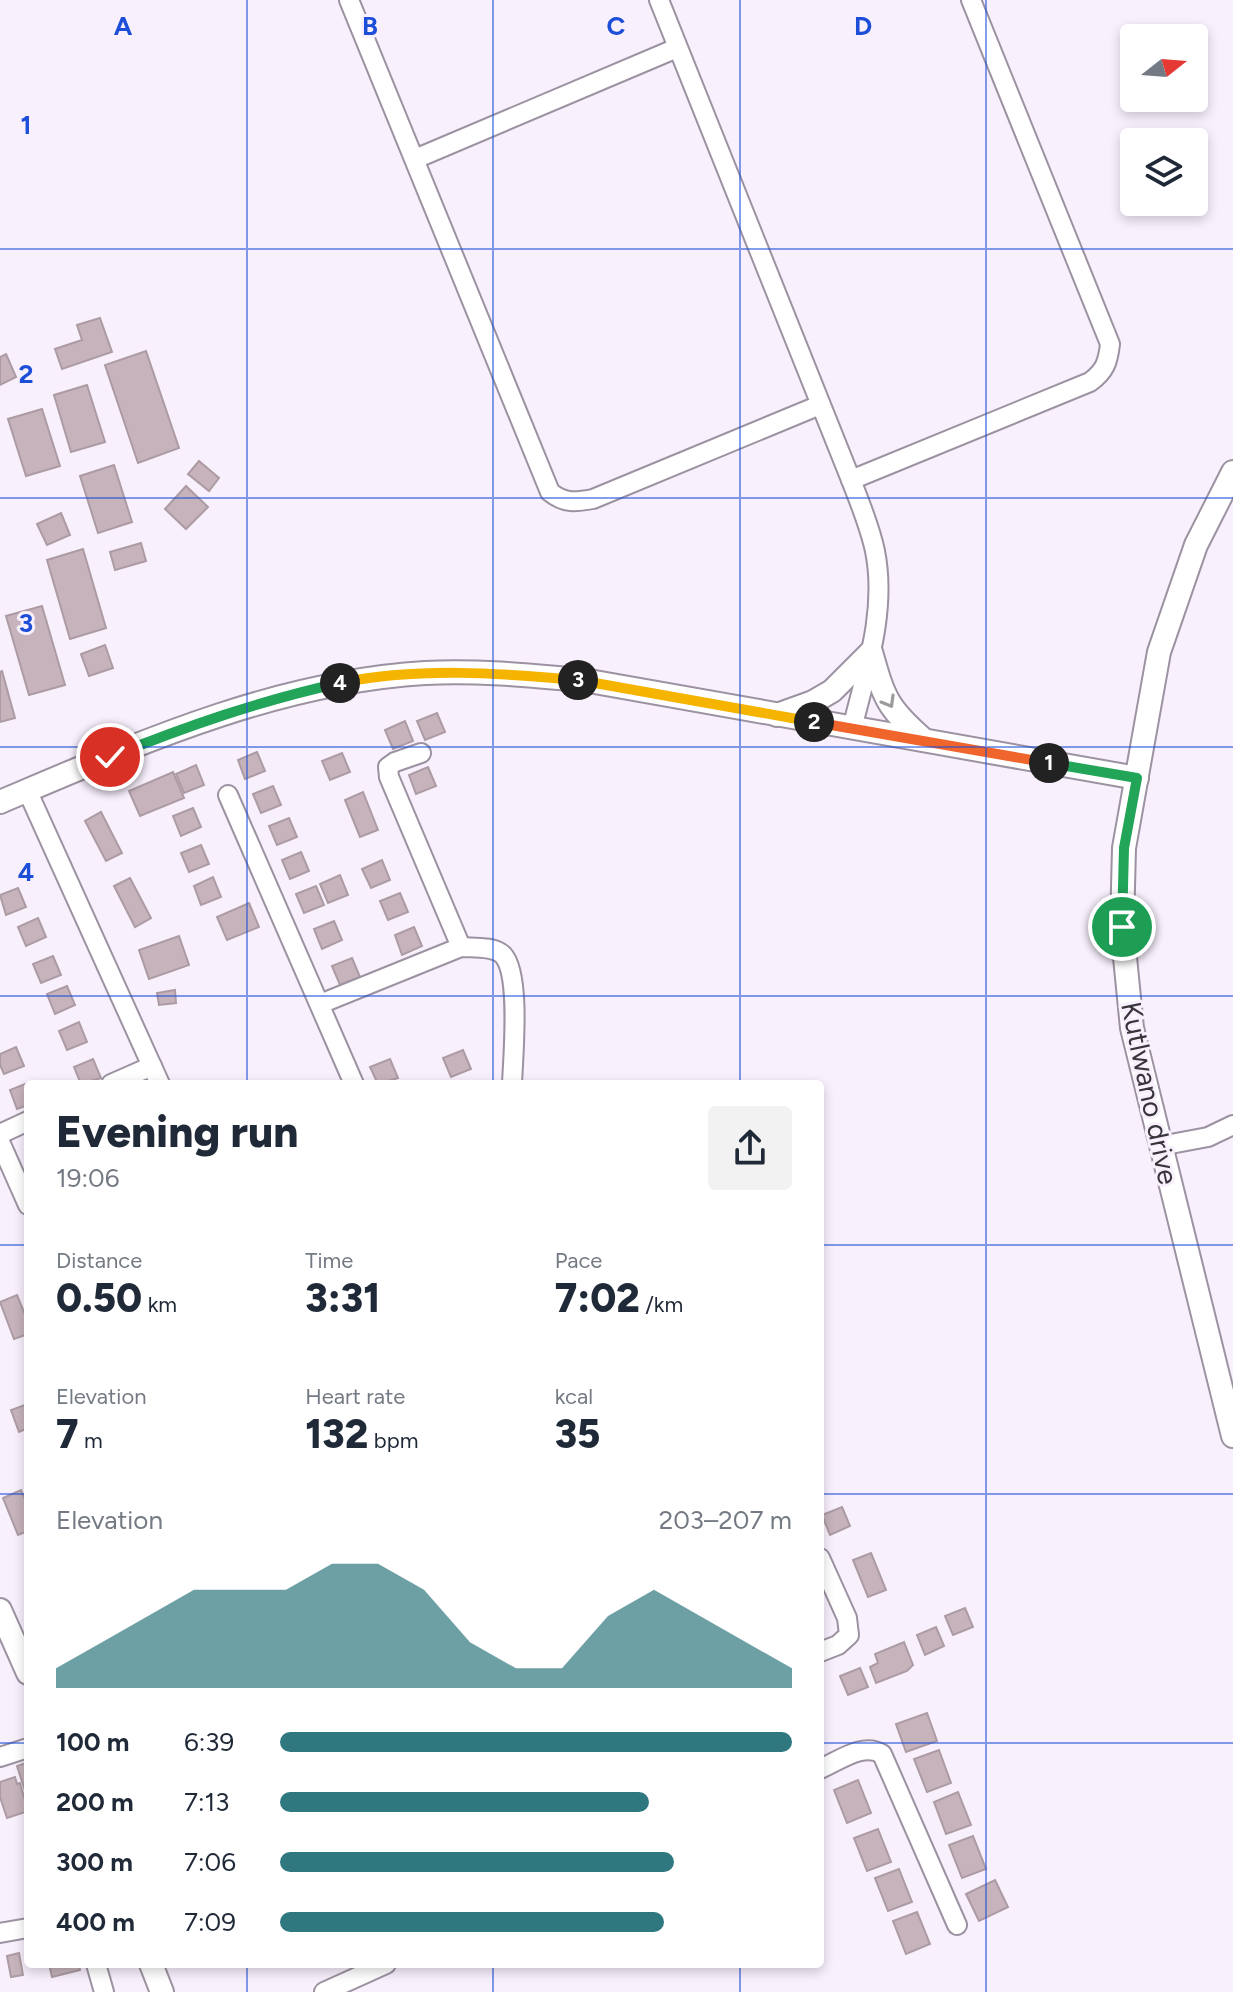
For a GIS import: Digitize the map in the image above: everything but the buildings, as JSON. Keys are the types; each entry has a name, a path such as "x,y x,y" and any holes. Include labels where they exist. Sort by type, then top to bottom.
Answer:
{"street":[{"path":"349,0 550,492 560,500 573,503 593,499 820,405"},
{"path":"659,0 851,480 875,551 877,627 852,729"},
{"path":"851,480 1090,382 1101,374 1108,362 1110,344 971,0"},
{"path":"415,159 677,48"},
{"name":"Kutlwano drive","path":"1233,472 1196,545 1159,652 1124,848 1122,927 1132,1028 1233,1436"},
{"path":"777,715 813,702 832,691 871,652"},
{"path":"871,652 882,692 897,717 925,741"},
{"path":"0,802 193,723 275,697 345,682 426,673 589,681 1137,778"},
{"path":"421,753 388,767 389,777 461,947"},
{"path":"27,790 158,1080"},
{"path":"228,795 352,1080"},
{"path":"320,1004 461,947 501,953 510,967 515,1026 512,1080"},
{"path":"120,1080 152,1066"},
{"path":"0,1134 24,1123"},
{"path":"1160,1146 1208,1137 1233,1125"},
{"path":"0,1142 24,1196"},
{"path":"824,1567 847,1618 849,1635 838,1645 824,1650"},
{"path":"0,1610 24,1664"},
{"path":"0,1757 24,1749"},
{"path":"824,1767 863,1750 873,1749 882,1754 957,1925"},
{"path":"0,1933 24,1929"},
{"path":"97,1968 104,1992"},
{"path":"153,1968 162,1992"},
{"path":"324,1992 377,1968"}],"route":[{"path":"110,757 193,723 275,697 345,682 426,673 589,681 1137,778 1124,848 1122,927"}]}
